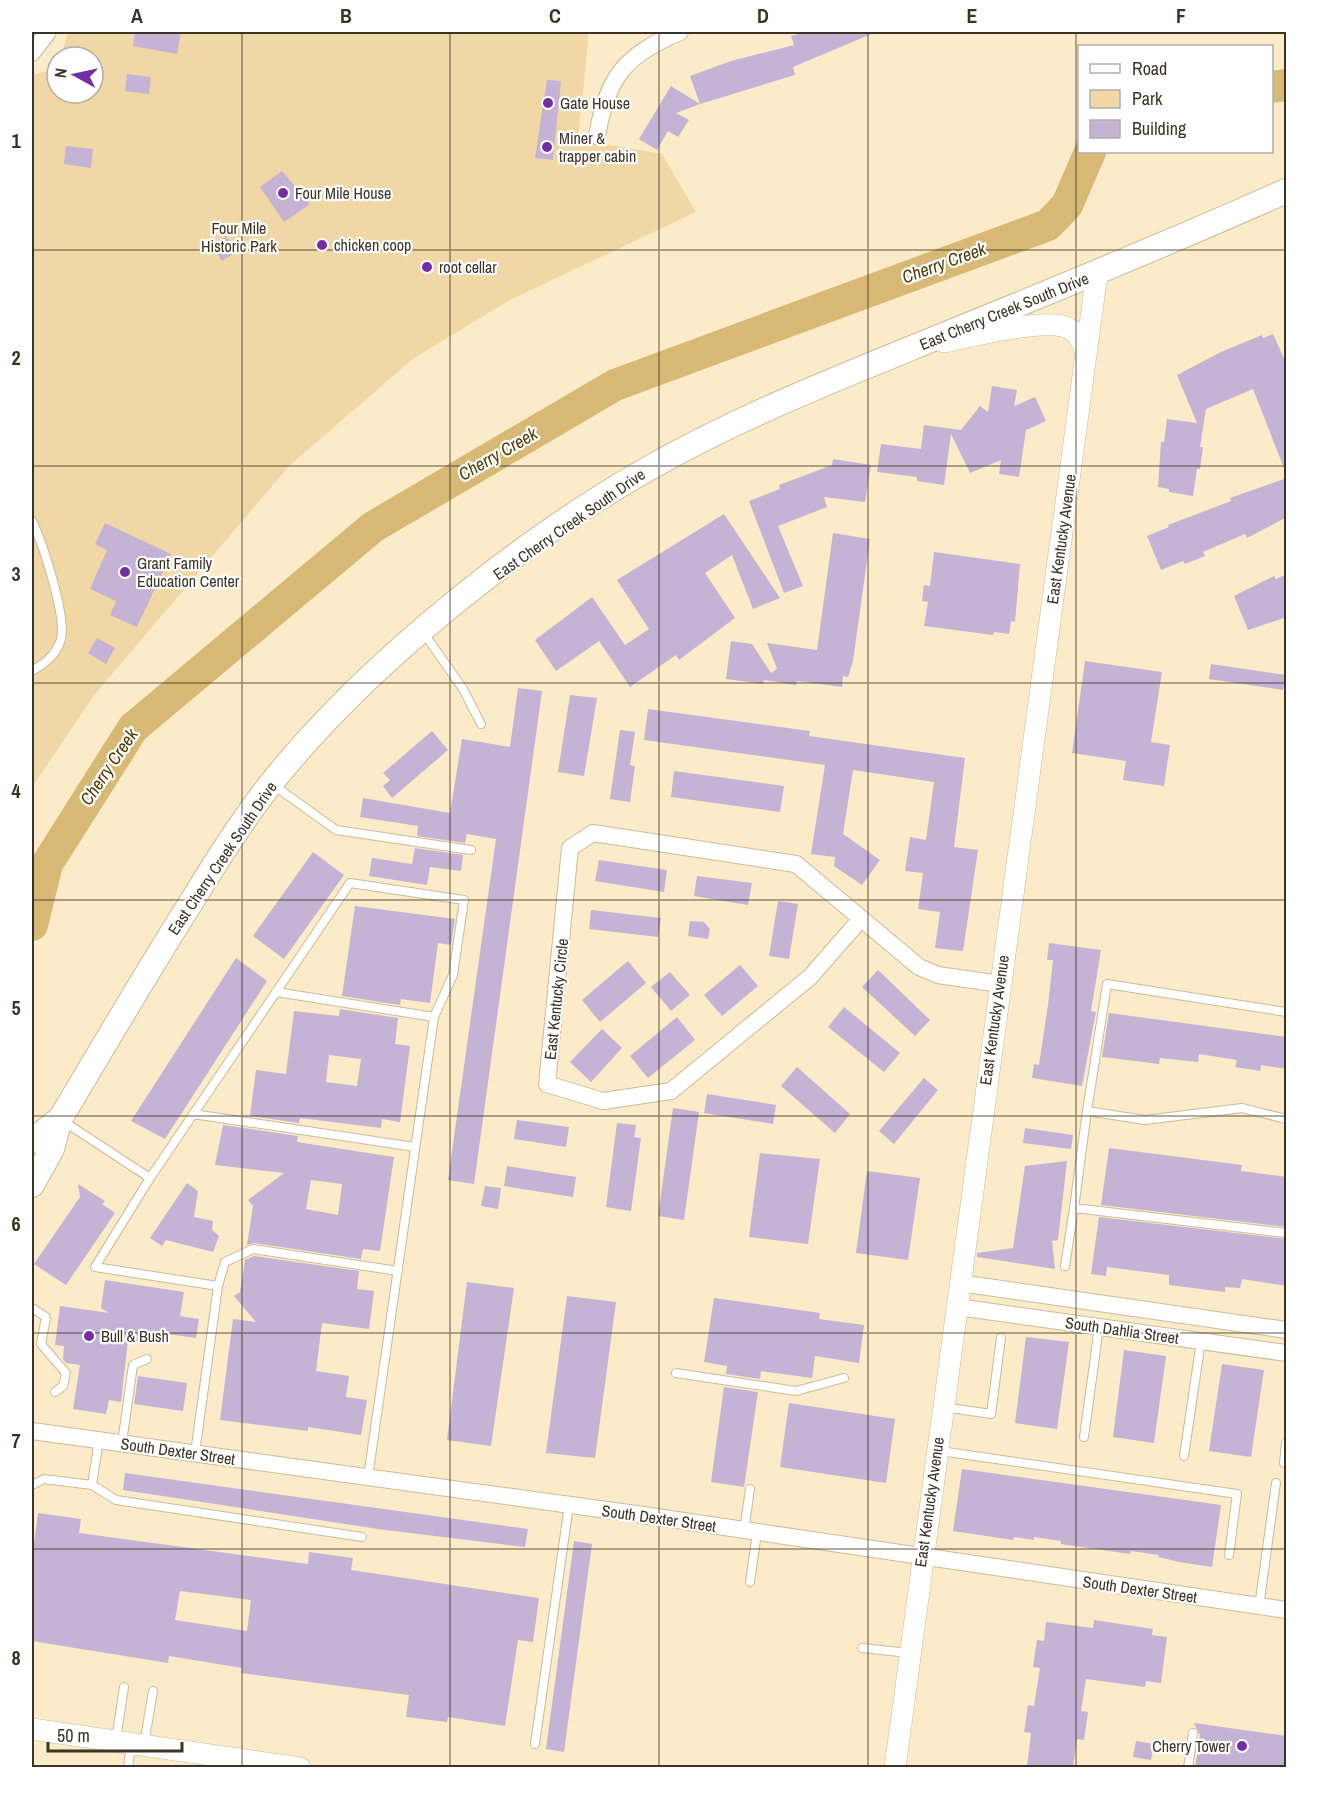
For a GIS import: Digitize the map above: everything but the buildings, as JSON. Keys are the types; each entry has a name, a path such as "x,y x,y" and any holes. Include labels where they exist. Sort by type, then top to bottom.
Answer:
{"main road":[{"name":"East Cherry Creek South Drive","path":"32,1185 52,1149 60,1119 191,902 272,784 344,703 423,632 567,520 653,466 783,403 908,349 1097,273 1287,191"},
{"name":"East Cherry Creek South Drive","path":"32,1141 60,1119"}],"street":[{"path":"32,52 48,32"},
{"path":"597,136 602,104 616,77 632,57 680,32"},
{"name":"East Kentucky Avenue","path":"895,1767 1097,273"},
{"path":"908,349 1019,328 1055,324 1074,332 1086,353"},
{"name":"East Kentucky Circle","path":"860,920 810,977 671,1091 603,1101 547,1084 570,848 593,833 796,864 860,920 928,972 1000,984"},
{"name":"South Dahlia Street","path":"960,1283 1287,1330"},
{"name":"South Dahlia Street","path":"957,1307 1287,1353"},
{"name":"South Dexter Street","path":"32,1431 569,1505 1287,1610"},
{"path":"32,1730 130,1743 262,1765 300,1767"}],"lane":[{"path":"32,521 55,585 61,640 48,662 32,671"},
{"path":"423,632 463,689 481,724"},
{"path":"272,784 336,830 471,850"},
{"path":"218,1286 95,1267 150,1178 350,883 464,900 453,975 434,1017 368,1477"},
{"path":"1065,1266 1107,984 1287,1012"},
{"path":"276,992 434,1017"},
{"path":"1087,1110 1145,1120 1242,1108 1287,1119"},
{"path":"193,1114 415,1147"},
{"path":"60,1119 150,1178"},
{"path":"1074,1208 1287,1233"},
{"path":"195,1453 218,1286 225,1262 253,1249 398,1271"},
{"path":"32,1308 46,1317 41,1344 66,1373 63,1386 55,1392"},
{"path":"1084,1437 1099,1327"},
{"path":"942,1407 991,1414 1001,1338"},
{"path":"1184,1456 1201,1341"},
{"path":"122,1443 133,1365 147,1359"},
{"path":"676,1373 796,1390 844,1378"},
{"path":"92,1485 99,1440"},
{"path":"1284,1463 1287,1443"},
{"path":"936,1451 1237,1494 1229,1555"},
{"path":"32,1485 44,1479 92,1485 116,1500 362,1537"},
{"path":"1259,1606 1276,1482"},
{"path":"750,1489 750,1582"},
{"path":"535,1744 569,1505"},
{"path":"862,1648 909,1653"},
{"path":"124,1687 130,1743 128,1767"},
{"path":"130,1743 153,1691"},
{"path":"1188,1767 1193,1733"}],"green space":[{"name":"Four Mile Historic Park","path":"68,32 589,32 578,139 662,154 696,212 510,300 414,358 290,465 95,694 32,787 32,75 45,72 45,105 105,105 105,45 64,45"}],"waterway":[{"name":"Cherry Creek","path":"1273,87 1286,85"},
{"name":"Cherry Creek","path":"32,925 47,864 133,728 373,527 615,385 1048,225 1067,205 1090,153"}],"place":[{"name":"Gate House","path":"548,103"},
{"name":"Miner & trapper cabin","path":"547,147"},
{"name":"Four Mile House","path":"283,193"},
{"name":"chicken coop","path":"322,245"},
{"name":"root cellar","path":"427,267"},
{"name":"Grant Family Education Center","path":"125,572"},
{"name":"Bull & Bush","path":"89,1336"},
{"name":"Cherry Tower","path":"1242,1746"}]}
